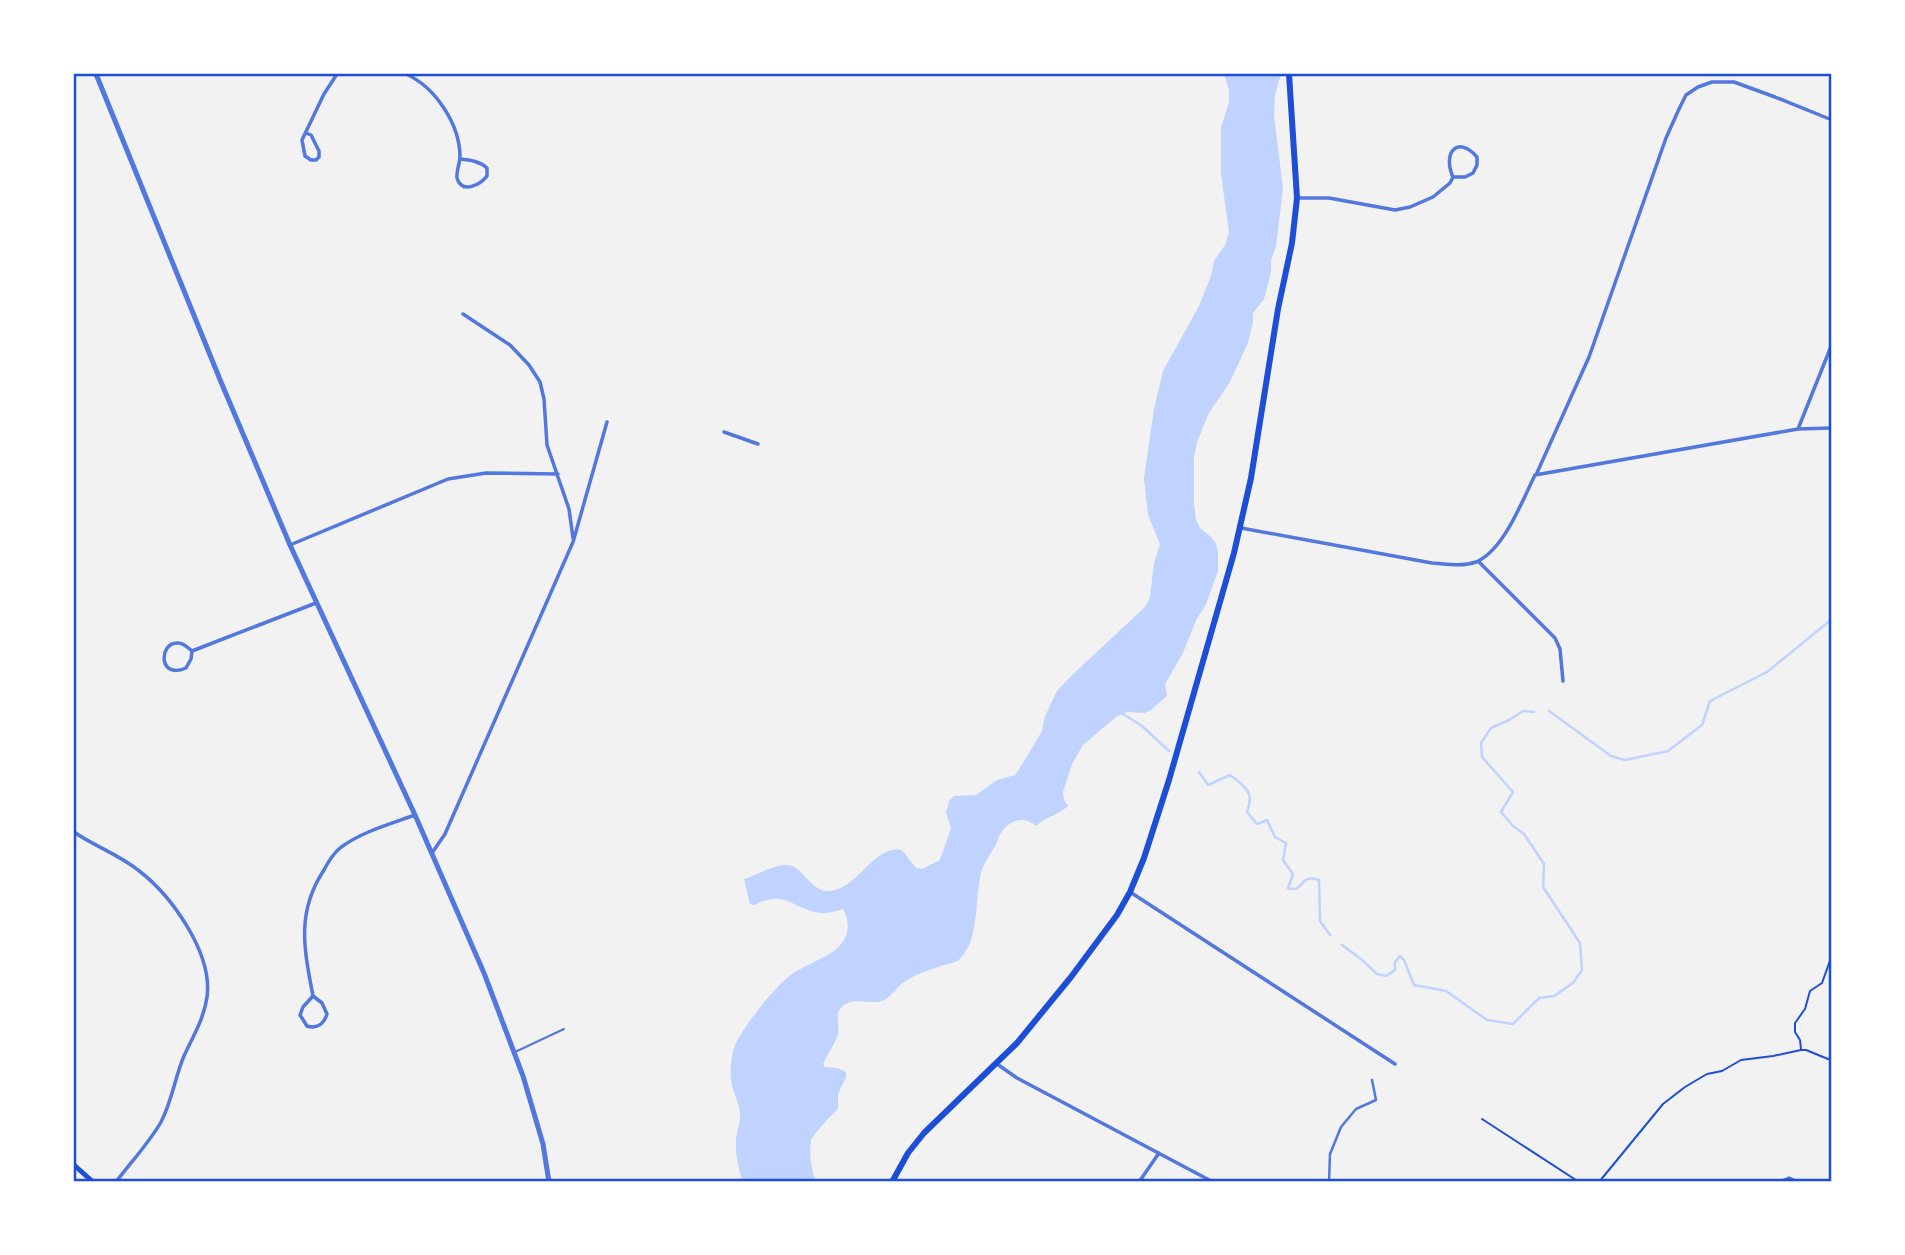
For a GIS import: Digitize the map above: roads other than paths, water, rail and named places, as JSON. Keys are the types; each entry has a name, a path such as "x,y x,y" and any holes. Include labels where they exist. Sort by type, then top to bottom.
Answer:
{"main road":[{"path":"892,1181 908,1153 924,1133 1027,1032 1064,986 1109,926 1130,892 1144,859 1241,528 1263,409 1278,309 1292,243 1297,198 1289,74"},
{"path":"74,1165 93,1181"}],"street":[{"path":"96,74 290,545 415,815 484,973 515,1052 543,1144 549,1181"},
{"path":"306,133 312,135 319,151 316,160 305,156 302,140 324,94 337,74"},
{"path":"406,74 425,86 448,114 456,129 460,159 457,178 461,184 467,187 481,183 487,176 487,168 482,163 460,159"},
{"path":"1241,528 1432,563 1453,565 1478,561 1486,556 1510,526 1590,357 1666,138 1686,95 1712,82 1734,82 1832,120"},
{"path":"1297,198 1329,198 1395,210 1410,207 1433,197 1450,183 1453,177 1449,160 1450,153 1455,148 1464,147 1472,151 1477,157 1473,173 1465,177 1453,177"},
{"path":"463,314 510,345 529,365 540,382 547,445 569,509 573,542"},
{"path":"1798,429 1832,344"},
{"path":"432,853 445,834 573,542 607,422"},
{"path":"1535,475 1798,429 1832,428"},
{"path":"724,432 758,444"},
{"path":"290,545 448,479 486,473 558,474"},
{"path":"1478,561 1555,638 1560,649 1563,681"},
{"path":"192,651 316,603"},
{"path":"177,642 192,651 186,668 174,671 165,664 165,650 170,645 177,642"},
{"path":"313,996 300,1015 307,1026 312,1028 321,1025 327,1014 322,1003 313,996 306,954 304,919 314,884 337,850 365,834 415,815"},
{"path":"74,832 121,858 157,886 191,931 207,976 208,994 204,1014 184,1055 162,1120 116,1181"},
{"path":"1130,892 1395,1064"},
{"path":"997,1063 1017,1079 1213,1181"},
{"path":"1329,1181 1330,1154 1341,1127 1356,1109 1376,1100 1371,1080"},
{"path":"1139,1181 1159,1153"},
{"path":"1780,1181 1789,1178 1798,1181"}],"lane":[{"path":"515,1052 564,1029"}],"water":[{"path":"1224,74 1281,74 1275,95 1274,116 1283,188 1276,247 1264,299 1253,313 1248,343 1230,382 1209,413 1197,442 1194,457 1196,520 1216,544 1218,571 1206,604 1165,684 1167,696 1145,713 1127,712 1116,717 1083,745 1072,764 1063,792 1068,806 1036,826 1019,820 1010,823 1002,832 982,869 973,935 968,948 958,961 903,982 882,1001 855,1001 840,1009 838,1035 823,1064 825,1067 846,1072 846,1077 838,1094 838,1109 811,1140 811,1161 816,1181 743,1181 736,1150 740,1113 731,1073 735,1045 777,987 792,974 839,947 848,926 843,909 820,913 781,899 750,904 744,879 775,867 792,866 813,885 826,891 844,886 884,853 892,850 902,850 916,868 922,869 940,860 951,828 946,813 949,801 954,796 976,795 997,780 1015,775 1042,731 1045,716 1057,691 1145,607 1150,597 1154,563 1160,544 1148,515 1144,478 1154,409 1163,371 1199,306 1214,261 1225,245 1229,232 1221,174 1221,128 1229,102 1229,90"}],"waterway":[{"path":"1549,711 1611,756 1625,760 1668,751 1702,725 1710,701 1767,672 1832,619"},
{"path":"1342,945 1377,974 1386,976 1395,970 1395,962 1400,956 1414,985 1446,991 1487,1020 1513,1024 1539,998 1554,996 1573,983 1582,970 1580,943 1543,887 1544,864 1524,834 1501,812 1513,792 1482,757 1481,743 1491,728 1523,711 1534,712"},
{"path":"1120,712 1142,726 1169,751"},
{"path":"1199,772 1208,785 1230,775 1247,790 1250,799 1247,812 1257,824 1267,820 1275,837 1286,843 1283,860 1293,874 1288,888 1297,888 1308,879 1319,880 1320,921 1330,935"}]}
